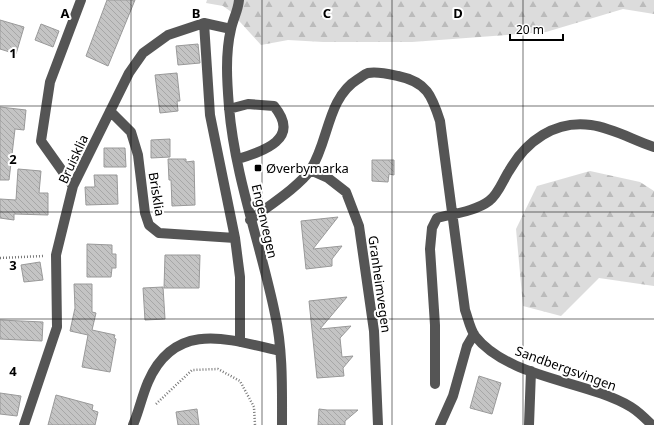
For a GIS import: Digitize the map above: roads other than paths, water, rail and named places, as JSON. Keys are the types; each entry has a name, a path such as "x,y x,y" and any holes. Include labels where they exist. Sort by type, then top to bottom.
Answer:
{"street":[{"path":"73,186 41,141 50,82 81,0"},
{"name":"Engenvegen","path":"239,0 238,9 231,29 227,71 229,109 250,220 275,314 280,351 282,425"},
{"path":"204,23 210,115 235,238 240,277 240,342"},
{"name":"Bruisklia","path":"24,425 57,326 56,255 73,186 128,73 143,53 168,34 204,23 231,29"},
{"name":"Sandbergsvingen","path":"250,220 289,190 310,170 323,144 336,103 349,85 368,73 389,74 410,79 424,87 433,99 438,114 453,214 465,310 474,334 488,350 507,360 531,371 607,396 632,407 652,425"},
{"path":"229,109 248,104 274,106 281,114 284,126 283,134 276,143 262,152 238,159"},
{"name":"Brisklia","path":"110,111 131,132 138,155 145,213 149,225 159,233 235,238"},
{"path":"435,384 435,338 430,249 432,228 437,218 490,201 518,156 533,140 552,129 568,125 590,125 610,129 654,146"},
{"name":"Granheimvegen","path":"310,170 328,178 346,192 359,226 374,331 378,425"},
{"path":"440,425 453,396 467,346 474,334"},
{"path":"132,425 141,406 148,382 164,356 182,343 210,337 280,351"},
{"path":"529,425 531,371"}],"place":[{"name":"Øverbymarka","path":"258,168"}]}
